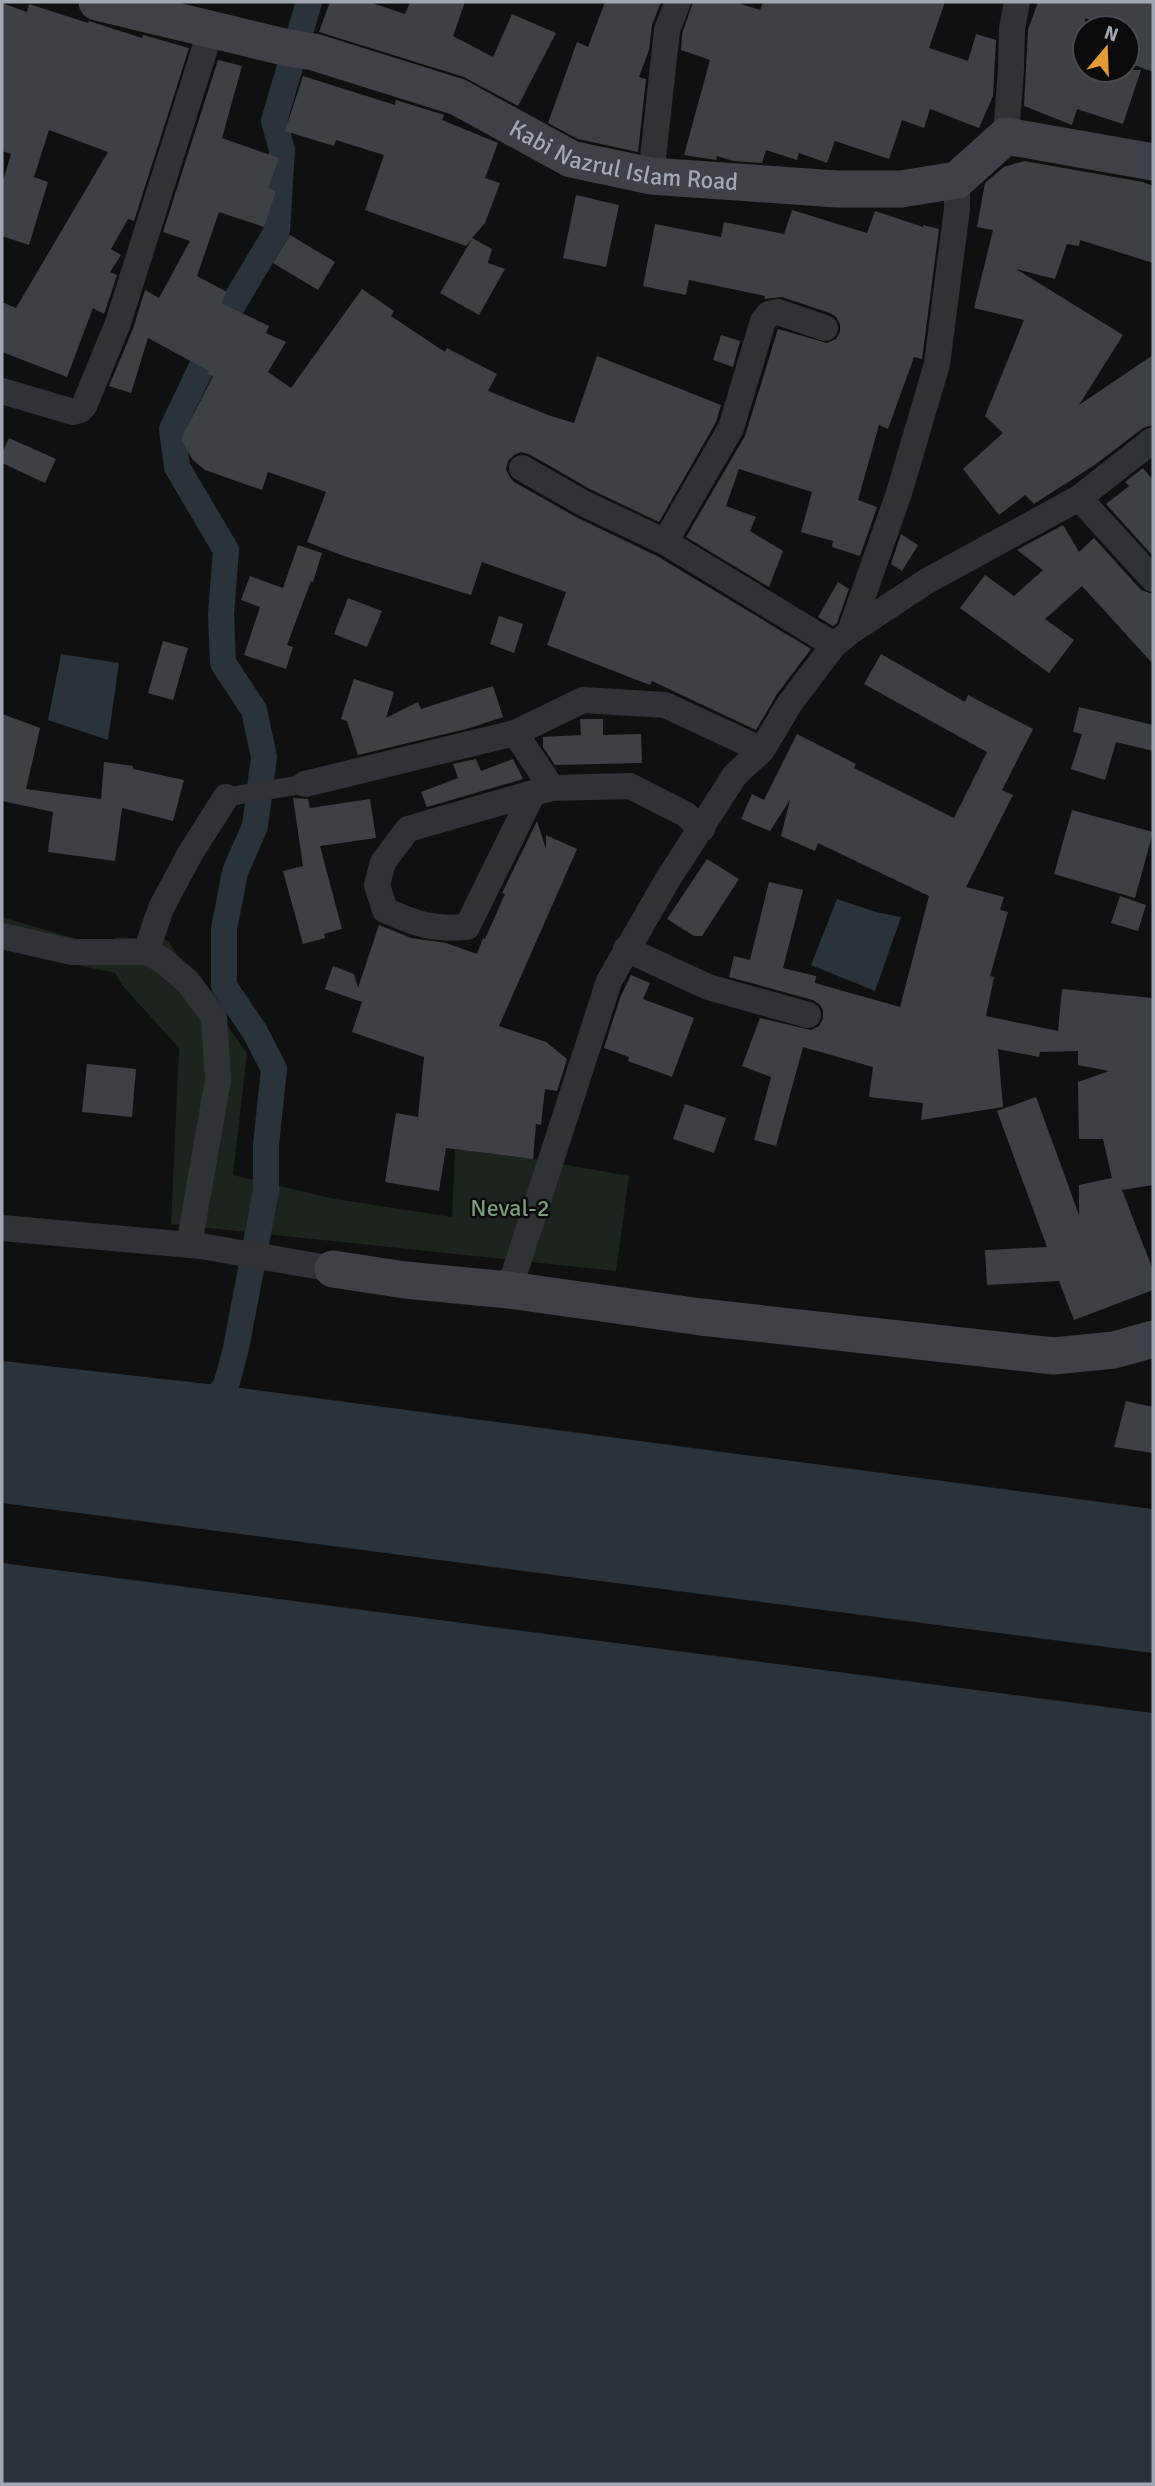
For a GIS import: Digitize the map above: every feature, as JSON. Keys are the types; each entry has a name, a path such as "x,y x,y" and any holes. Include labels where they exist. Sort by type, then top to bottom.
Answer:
{"main road":[{"name":"Kabi Nazrul Islam Road","path":"97,2 299,49 458,97 571,159 651,176 838,189 901,189 957,180"},
{"path":"957,180 1006,136 1153,162"},
{"path":"333,1269 701,1317 1054,1356 1114,1350 1153,1339"}],"street":[{"path":"651,176 667,30 678,2"},
{"path":"1006,136 1012,68 1012,28 1017,2"},
{"path":"2,391 73,412 84,406 118,323 211,29"},
{"path":"509,1290 587,1044 609,981 625,949 735,775 762,750 790,703 842,638 900,493 937,364 957,209 957,180"},
{"path":"665,542 731,428 763,321 769,314 778,312 825,328"},
{"path":"842,638 927,581 1079,498 1153,440"},
{"path":"522,468 583,503 665,542 842,638"},
{"path":"1079,498 1153,579"},
{"path":"146,952 161,908 191,852 226,797 305,784 515,733 583,700 666,705 762,750"},
{"path":"515,733 543,791"},
{"path":"543,791 467,927 444,929 418,925 385,909 377,885 383,862 408,829 543,791 630,786 685,814 702,829"},
{"path":"2,936 72,952 146,952 161,959 188,982 214,1017 218,1080 195,1245"},
{"path":"625,949 708,987 808,1015"},
{"path":"2,1228 195,1245 333,1269"}],"green space":[{"name":"Neval-2","path":"2,917 104,947 116,937 167,940 247,1053 233,1175 335,1199 452,1217 455,1149 629,1176 616,1271 171,1224 179,1048 122,985 115,973 2,949"}],"shaded area":[{"path":"61,654 119,663 108,740 48,720"},
{"path":"837,899 901,917 875,991 811,965"},
{"path":"2,1361 226,1386 1153,1509 1153,2484 2,2484"}],"pier":[{"path":"2,1503 1153,1653 1153,1713 2,1563"}],"building":[{"path":"330,2 369,2 405,14 410,2 465,2 453,36 493,57 512,14 556,33 518,106 464,77 319,32"},
{"path":"605,2 661,2 652,25 649,50 639,77 646,79 638,152 578,139 548,123 577,42 588,47"},
{"path":"693,2 735,2 760,10 763,2 945,2 929,48 968,61 976,34 996,40 993,96 979,128 930,109 924,128 902,120 889,159 835,141 827,163 799,153 797,160 766,150 762,163 733,161 717,156 716,160 684,155 710,60 681,50 682,34"},
{"path":"1038,2 1153,2 1153,72 1141,67 1141,14 1071,14 1071,84 1136,84 1123,124 1077,109 1072,125 1024,106 1028,30"},
{"path":"2,3 27,12 29,4 142,38 143,35 189,48 134,221 128,219 111,249 121,255 110,272 117,275 104,314 93,308 67,377 2,352 2,302 16,308 108,152 49,130 34,177 48,182 29,245 2,236 2,184 11,154 2,151"},
{"path":"218,60 242,66 222,138 279,158 268,188 276,191 264,227 219,212 197,276 227,292 221,303 269,326 266,333 286,342 268,372 291,388 362,289 394,311 391,316 445,352 447,348 497,374 488,391 548,415 574,423 597,356 721,405 716,422 659,522 590,489 529,454 521,452 514,455 508,461 506,469 514,482 576,517 657,556 811,649 777,694 756,730 652,681 650,685 547,645 566,592 482,562 471,595 307,542 326,492 268,472 262,490 200,466 192,459 181,439 213,376 208,374 209,371 148,338 131,393 109,386 133,329 145,290 159,298 190,241 163,232"},
{"path":"303,76 395,105 396,100 444,115 442,120 498,143 485,178 500,183 485,223 472,238 492,249 488,263 505,269 479,315 440,293 472,239 466,246 365,210 384,155 336,140 334,146 285,131"},
{"path":"1024,161 1153,186 1153,263 1080,240 1079,246 1067,244 1055,279 1016,269 1123,335 1079,405 1153,355 1153,425 1143,428 1096,464 1034,504 1025,495 999,515 963,469 1003,433 985,416 1024,320 974,308 993,230 977,227 985,183 1004,167"},
{"path":"576,195 619,205 606,267 563,258"},
{"path":"792,210 867,233 875,211 923,227 939,229 922,359 914,357 888,429 879,425 858,500 877,507 860,556 832,547 833,541 801,532 812,492 739,469 726,506 756,517 750,531 783,551 769,587 686,537 745,436 778,329 827,343 836,339 840,324 830,313 782,297 764,299 765,296 689,280 686,295 643,286 655,224 721,237 724,222 784,234"},
{"path":"290,235 335,262 318,290 273,263"},
{"path":"721,335 740,341 733,367 713,360"},
{"path":"9,438 56,459 45,483 2,463 2,453"},
{"path":"1143,468 1153,480 1153,556 1106,504 1129,486 1125,482"},
{"path":"1063,525 1079,552 1094,538 1141,590 1153,594 1153,664 1082,586 1045,619 1074,640 1049,673 960,608 985,575 1014,596 1043,570 1017,550"},
{"path":"901,534 918,545 902,571 891,564"},
{"path":"298,545 322,553 287,645 293,647 286,669 244,655 260,607 241,600 250,576 283,588"},
{"path":"838,582 849,589 837,623 833,626 818,617"},
{"path":"348,598 382,611 367,647 334,634"},
{"path":"499,616 523,624 514,653 490,644"},
{"path":"163,641 188,648 173,700 148,693"},
{"path":"881,654 965,702 968,695 1033,729 1002,790 1013,795 966,887 1004,897 1000,910 1008,912 990,976 994,977 986,1016 1058,1031 1062,989 1153,998 1153,1185 1122,1190 1153,1270 1153,1290 1074,1320 1059,1281 987,1285 985,1250 1047,1247 997,1111 1036,1097 1079,1215 1079,1185 1112,1178 1103,1139 1079,1139 1078,1082 1109,1071 1078,1065 1078,1051 1040,1052 1039,1057 998,1049 1003,1107 921,1120 923,1103 869,1097 873,1067 803,1047 776,1146 754,1140 771,1077 742,1066 760,1018 811,1030 819,1026 823,1019 823,1010 813,1000 729,977 734,956 750,960 769,882 803,890 783,968 816,976 815,983 900,1007 929,896 818,843 815,851 781,836 790,800 770,831 741,819 752,794 764,800 797,734 856,764 854,768 954,818 987,752 864,684"},
{"path":"354,679 394,692 386,718 418,702 421,709 493,686 503,717 470,728 358,755 347,721 341,719"},
{"path":"1079,707 1153,725 1153,751 1116,742 1105,780 1071,769 1082,734 1073,732"},
{"path":"2,714 40,728 26,789 101,799 104,762 133,766 133,769 184,780 173,821 122,808 115,861 48,852 53,812 2,801"},
{"path":"580,719 603,719 603,735 641,734 642,763 555,765 543,747 543,737 581,735"},
{"path":"476,759 481,771 513,759 523,779 427,807 421,792 458,778 453,764"},
{"path":"293,798 308,799 310,808 370,799 376,838 320,846 342,929 324,934 325,938 303,944 283,871 303,866"},
{"path":"1072,810 1153,832 1135,898 1054,874"},
{"path":"537,821 546,849 546,835 577,849 499,1026 546,1042 567,1059 557,1091 545,1089 541,1125 536,1124 533,1159 446,1148 439,1191 385,1182 396,1113 418,1117 424,1057 352,1032 362,1002 325,989 333,966 354,974 358,988 379,925 411,938 446,943 477,954 505,894 502,893"},
{"path":"707,859 739,879 702,936 694,936 667,919"},
{"path":"1120,896 1146,905 1138,931 1111,923"},
{"path":"631,975 650,983 643,999 694,1018 672,1077 628,1061 629,1057 604,1048 620,998"},
{"path":"87,1064 136,1069 132,1117 82,1112"},
{"path":"685,1104 726,1118 714,1153 673,1139"},
{"path":"1126,1401 1153,1407 1153,1453 1114,1447"}],"waterway":[{"path":"204,1412 226,1386 236,1348 266,1191 266,1145 274,1069 255,1032 224,986 224,929 235,872 255,826 264,757 254,710 223,663 221,614 226,550 177,467 172,429 226,316 277,231 282,150 274,121 309,2"}]}
